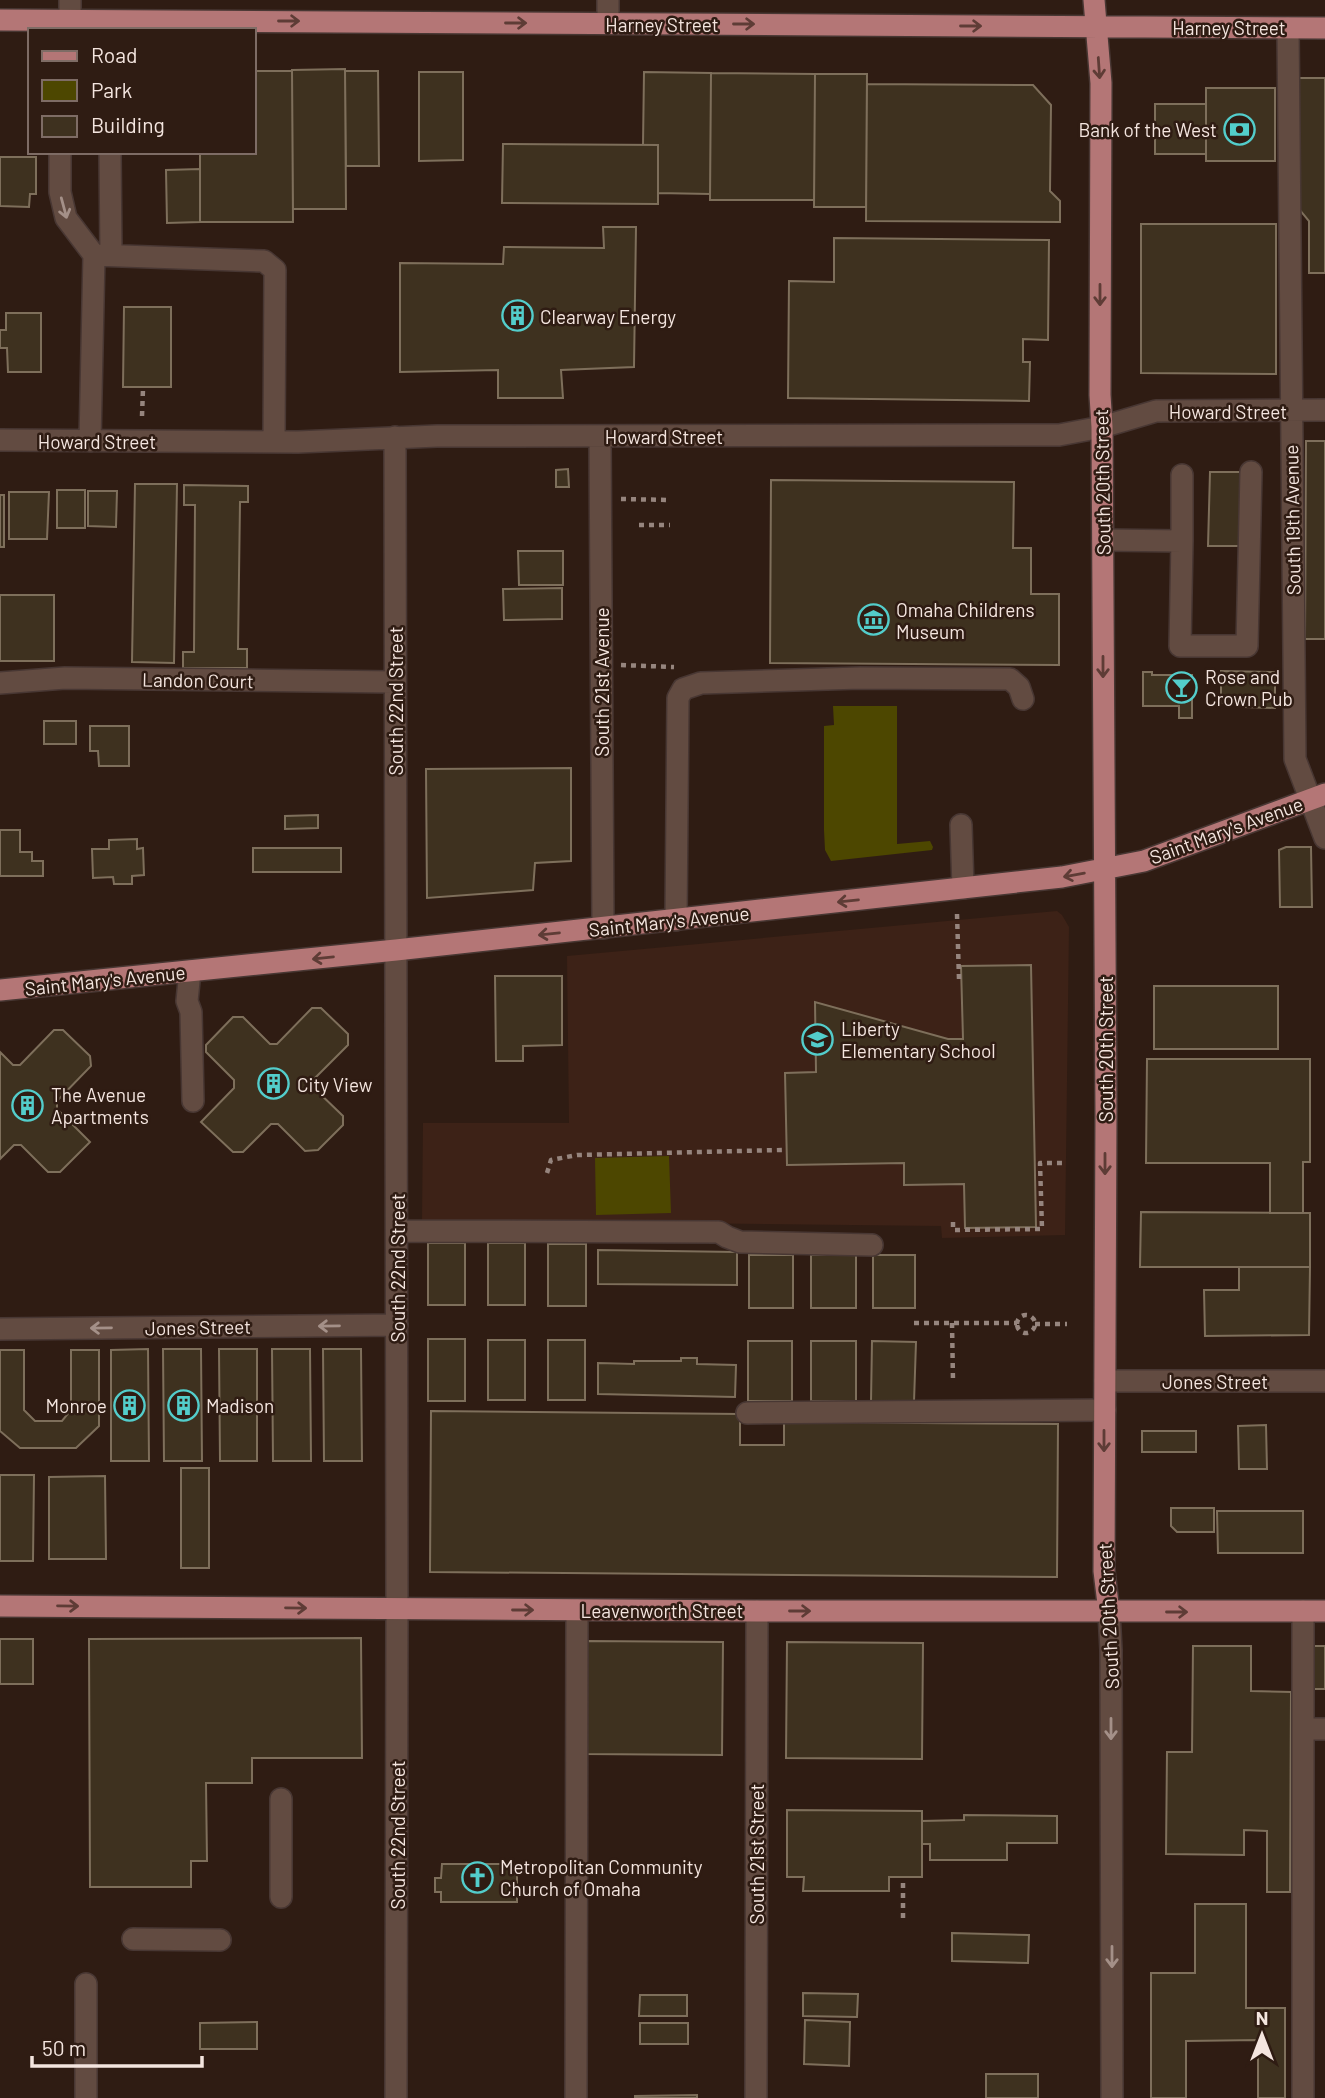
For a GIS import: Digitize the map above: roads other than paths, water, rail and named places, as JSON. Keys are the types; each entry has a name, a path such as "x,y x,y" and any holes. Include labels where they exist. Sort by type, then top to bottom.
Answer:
{"main road":[{"name":"South 20th Street","path":"1094,0 1101,83 1104,1571 1109,1612"},
{"name":"Harney Street","path":"0,20 65,18 108,25 608,23 1325,28"},
{"name":"Saint Mary's Avenue","path":"0,990 603,928 1062,877 1144,860 1320,798"},
{"name":"Leavenworth Street","path":"0,1606 757,1611 1325,1611"}],"street":[{"path":"608,0 608,23"},
{"name":"South 19th Avenue","path":"1288,28 1295,759 1320,798 1325,838"},
{"path":"60,154 60,192 66,218 103,255 264,261 275,270 274,442"},
{"path":"90,440 110,154"},
{"name":"Howard Street","path":"0,440 274,442 437,436 1059,435 1102,427 1156,411 1325,410"},
{"name":"South 21st Avenue","path":"600,436 603,928"},
{"name":"South 22nd Street","path":"395,438 396,2098"},
{"path":"1182,475 1180,646 1247,646 1251,472"},
{"path":"1102,540 1182,541"},
{"name":"Landon Court","path":"0,683 65,678 395,682"},
{"path":"676,920 678,698 682,689 701,683 860,678 1010,679 1019,687 1023,699"},
{"path":"961,825 963,888"},
{"path":"190,971 187,1001 191,1012 193,1101"},
{"path":"397,1231 719,1232 740,1242 872,1245"},
{"name":"Jones Street","path":"0,1329 397,1325"},
{"name":"Jones Street","path":"1105,1381 1325,1381"},
{"path":"747,1413 1104,1409"},
{"path":"576,2098 577,1610"},
{"name":"South 21st Street","path":"756,2098 757,1611"},
{"path":"1303,1611 1303,2098"},
{"name":"South 20th Street","path":"1109,1612 1112,2098"},
{"path":"1303,1729 1325,1729"},
{"path":"281,1799 281,1897"},
{"path":"133,1939 220,1940"},
{"path":"86,1984 86,2098"}],"place":[{"name":"Bank of the West","path":"1240,129"},
{"name":"Clearway Energy","path":"517,316"},
{"name":"Omaha Childrens Museum","path":"873,620"},
{"name":"Rose and Crown Pub","path":"1182,687"},
{"name":"Liberty Elementary School","path":"818,1039"},
{"name":"City View","path":"274,1084"},
{"name":"The Avenue Apartments","path":"28,1105"},
{"name":"Monroe","path":"130,1405"},
{"name":"Madison","path":"183,1405"},
{"name":"Metropolitan Community Church of Omaha","path":"477,1877"}]}
